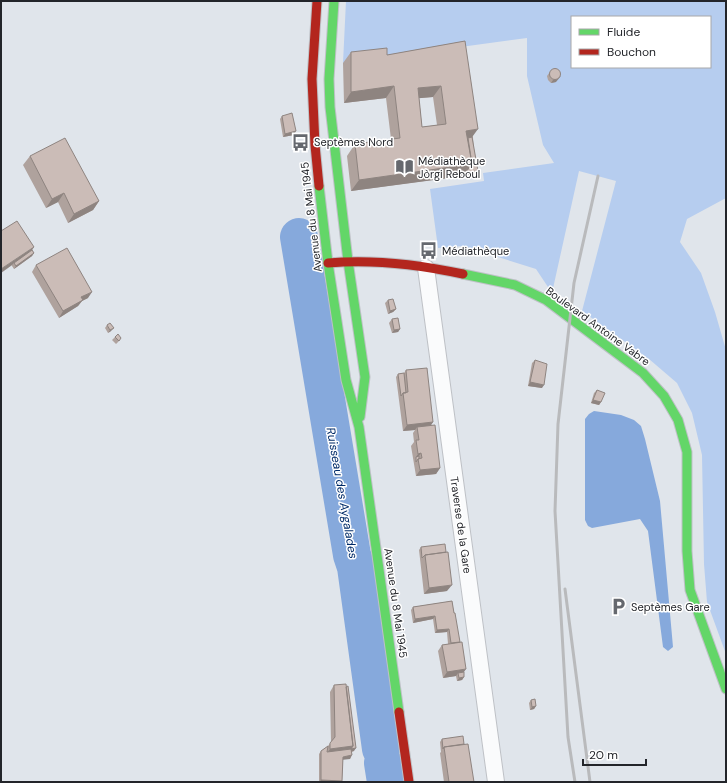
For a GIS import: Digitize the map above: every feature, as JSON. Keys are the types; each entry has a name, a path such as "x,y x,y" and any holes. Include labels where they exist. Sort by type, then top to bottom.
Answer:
{"main road":[{"name":"Avenue du 8 Mai 1945","path":"317,1 312,79 313,115 328,263 346,380 359,427 408,782"},
{"name":"Avenue du 8 Mai 1945","path":"334,1 329,79 330,107 348,261 365,377 359,427"},
{"name":"Boulevard Antoine Vabre","path":"328,263 348,261 426,268 515,285 546,300 644,373 664,396 678,420 687,452 687,551 690,590 726,689"}],"street":[{"name":"Traverse de la Gare","path":"426,268 496,782"}],"shaded area":[{"path":"346,1 726,1 726,198 687,219 680,242 701,273 715,312 726,350 726,654 707,602 704,564 702,455 692,413 677,383 649,359 582,311 616,181 579,171 552,293 536,269 463,246 438,248 430,189 484,181 483,173 554,163 543,145 527,76 527,38 343,63"},
{"path":"594,411 621,415 634,420 641,426 660,501 673,647 668,651 663,647 648,531 640,519 592,528 588,526 585,520 585,419"}],"building":[{"path":"465,41 478,129 466,131 472,164 359,180 355,144 400,138 394,86 351,92 351,52 387,48 387,55","holes":["441,86 446,124 422,127 418,88"]},
{"path":"555,68 559,70 561,74 559,78 555,80 551,78 549,74 551,70"},
{"path":"292,113 296,131 285,134 282,116"},
{"path":"472,137 478,171 466,172 472,164 468,138"},
{"path":"65,138 99,201 74,214 64,193 52,199 30,156"},
{"path":"17,221 34,247 1,269 1,231"},
{"path":"67,248 92,292 81,297 83,300 63,311 36,265"},
{"path":"32,250 34,253 16,266 14,263"},
{"path":"393,299 396,309 390,311 388,300"},
{"path":"398,318 400,329 394,330 392,319"},
{"path":"110,323 114,328 110,330 107,325"},
{"path":"118,334 121,338 119,341 115,337"},
{"path":"535,360 547,364 544,385 530,382"},
{"path":"427,368 433,422 407,425 403,393 408,392 406,370"},
{"path":"404,373 406,393 403,393 401,396 398,374"},
{"path":"597,390 605,393 601,402 593,400"},
{"path":"435,425 440,468 420,470 418,459 422,458 421,453 418,454 416,440 419,440 417,427"},
{"path":"419,456 419,459 416,462 416,457"},
{"path":"445,544 446,552 425,555 422,558 421,547"},
{"path":"448,552 452,585 429,588 425,555"},
{"path":"452,601 460,642 451,643 449,629 437,630 435,616 415,619 413,607"},
{"path":"462,642 466,669 447,672 442,645"},
{"path":"464,672 464,677 459,678 458,673"},
{"path":"346,684 353,746 330,749 330,743 335,737 334,685"},
{"path":"348,686 356,748 351,749 353,746 346,687"},
{"path":"535,699 536,706 532,707 531,700"},
{"path":"463,736 464,744 444,747 443,749 442,739"},
{"path":"468,744 474,782 449,782 444,747"},
{"path":"328,746 327,752 351,749 352,755 343,757 342,781 321,780 321,751"}],"waterway":[{"name":"Ruisseau des Aygalades","path":"299,237 352,555 356,567 381,749"},
{"name":"Ruisseau des Aygalades","path":"383,763 386,782"}],"railway":[{"path":"575,782 568,737 555,511 558,424 574,283 598,176"},
{"path":"565,589 590,782"}],"traffic: fast":[{"path":"334,1 329,79 330,107 348,261 365,377 360,417"},
{"path":"319,186 328,263 346,380 359,427 399,712"},
{"path":"463,274 515,285 546,300 643,373 664,396 678,420 687,452 687,551 690,590 726,689"}],"traffic: jam":[{"path":"317,1 312,79 315,145 319,186"},
{"path":"328,263 379,262 430,268 463,274"},
{"path":"399,712 409,782"}],"place":[{"name":"Septèmes Nord","path":"301,142"},
{"name":"Médiathèque Jòrgi Reboul","path":"405,167"},
{"name":"Médiathèque","path":"429,251"},
{"name":"Septèmes Gare","path":"618,607"}]}
